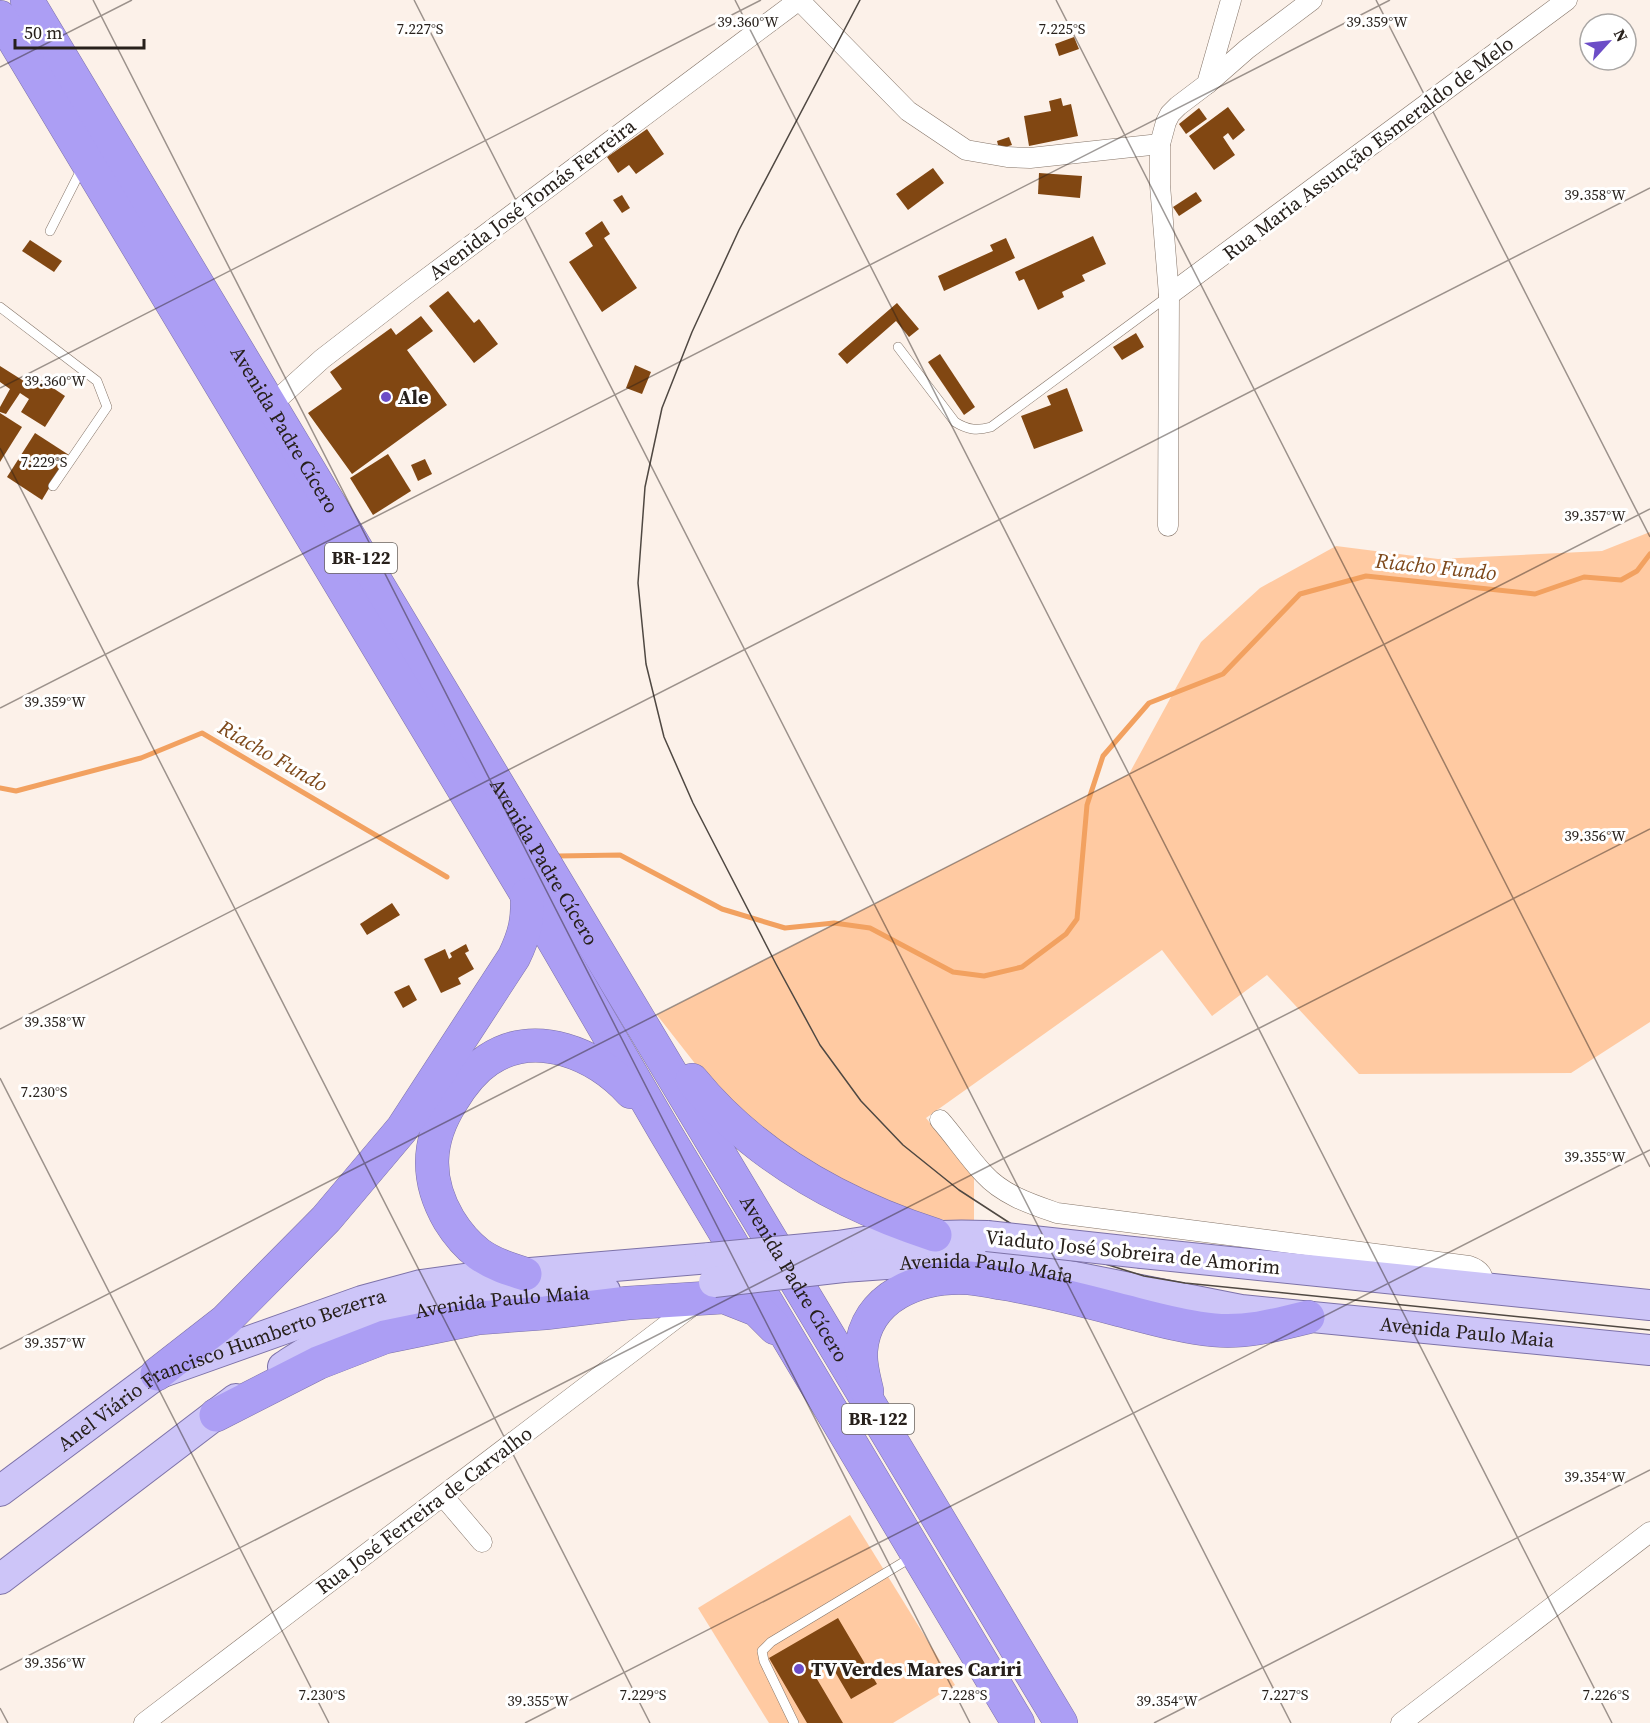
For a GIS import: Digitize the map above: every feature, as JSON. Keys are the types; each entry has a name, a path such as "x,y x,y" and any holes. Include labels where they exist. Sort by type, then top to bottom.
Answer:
{"highway":[{"name":"Avenida Padre Cícero","path":"27,0 1061,1723"},
{"name":"Avenida Padre Cícero","path":"0,17 527,895 665,1132 1018,1723"},
{"path":"157,1374 234,1313 326,1219 402,1129 514,957 523,938 528,918 527,895"},
{"path":"632,1008 652,1023 688,1076 712,1106 748,1137 790,1167 854,1204 893,1222 935,1235"},
{"path":"525,1274 500,1266 478,1254 459,1235 442,1207 432,1176 431,1149 441,1118 471,1076 488,1060 512,1049 540,1045 567,1050 595,1061 629,1089 665,1132"},
{"path":"870,1405 861,1367 861,1350 868,1321 892,1296 910,1286 928,1281 968,1278 1026,1287 1150,1318 1213,1330 1263,1329 1308,1317"},
{"path":"216,1415 318,1363 385,1337 478,1318 710,1279 724,1297 757,1310 793,1346"}],"main road":[{"name":"Viaduto José Sobreira de Amorim","path":"710,1279 840,1256 875,1240 935,1235 987,1236 1650,1305"},
{"name":"Avenida Paulo Maia","path":"840,1256 929,1261 981,1261 1034,1269 1241,1310 1650,1350"},
{"name":"Anel Viário Francisco Humberto Bezerra","path":"0,1491 157,1374 362,1301 421,1285 525,1274 710,1279"},
{"name":"Avenida Paulo Maia","path":"324,1341 395,1316 472,1302 710,1279"},
{"name":"Anel Viário Francisco Humberto Bezerra","path":"0,1579 262,1380 324,1341"}],"street":[{"name":"Avenida José Tomás Ferreira","path":"270,406 322,358 383,311 799,0"},
{"path":"799,0 908,111 966,150 1006,157 1052,158 1160,144"},
{"path":"1207,84 1231,0"},
{"path":"1168,526 1169,295 1160,185 1160,144 1166,122 1178,106 1247,49 1312,0"},
{"name":"Rua Maria Assunção Esmeraldo de Melo","path":"1169,295 1567,0"},
{"path":"940,1120 984,1175 1007,1193 1032,1205 1057,1213 1469,1266 1478,1269 1484,1276 1485,1288"},
{"name":"Rua José Ferreira de Carvalho","path":"144,1723 442,1496 710,1279"},
{"path":"442,1496 482,1542"},
{"path":"1401,1723 1650,1532"}],"lane":[{"path":"50,231 86,161"},
{"path":"898,347 955,422 965,428 978,431 991,427 1169,295"},
{"path":"0,307 97,381 107,407 53,486"},
{"path":"794,1723 764,1661 762,1651 771,1642 916,1554"}],"shaded area":[{"path":"1650,532 1650,1022 1571,1073 1359,1074 1267,975 1212,1016 1162,950 926,1118 974,1176 974,1224 938,1219 867,1195 806,1161 715,1089 657,1015 1129,774 1201,642 1260,588 1336,546 1438,559 1602,551"},
{"path":"850,1515 955,1685 893,1723 769,1723 698,1608"}],"building":[{"path":"1074,37 1079,49 1059,56 1055,44"},
{"path":"1061,98 1063,106 1071,104 1078,136 1029,146 1024,116 1051,111 1049,101"},
{"path":"1228,107 1245,130 1233,140 1228,133 1223,137 1235,155 1214,170 1189,136"},
{"path":"1199,108 1207,119 1186,134 1179,124"},
{"path":"647,129 664,154 636,174 629,165 618,173 607,157"},
{"path":"1009,137 1012,145 999,149 997,141"},
{"path":"933,168 944,183 908,210 896,194"},
{"path":"1039,173 1082,176 1080,198 1038,194"},
{"path":"1196,192 1202,201 1179,216 1173,207"},
{"path":"622,195 630,208 622,213 613,200"},
{"path":"602,221 610,234 604,238 637,288 602,312 569,262 593,246 585,233"},
{"path":"1093,236 1106,264 1082,275 1085,281 1062,292 1064,297 1038,310 1024,279 1019,281 1015,272"},
{"path":"1006,238 1015,258 944,291 938,276 993,251 990,245"},
{"path":"30,240 62,261 54,272 22,251"},
{"path":"448,291 474,323 479,319 498,344 474,363 429,306"},
{"path":"897,303 919,329 909,337 896,321 847,364 838,354"},
{"name":"Ale","path":"421,316 433,331 407,350 447,405 352,474 308,413 342,389 330,372 391,328 396,335"},
{"path":"1136,333 1144,347 1122,360 1113,347"},
{"path":"940,354 975,407 964,415 928,362"},
{"path":"635,365 651,372 642,394 626,388"},
{"path":"0,366 27,383 32,374 65,396 45,427 21,412 29,399 20,393 6,414 0,412 0,407 10,389 0,382"},
{"path":"1067,388 1083,431 1034,449 1021,416 1051,405 1047,396"},
{"path":"0,413 22,427 0,462"},
{"path":"35,433 69,455 42,500 7,477"},
{"path":"388,454 411,491 373,515 350,478"},
{"path":"425,459 432,474 418,481 411,465"},
{"path":"392,903 400,915 367,935 360,924"},
{"path":"466,944 469,951 465,953 474,969 458,978 461,984 441,993 424,959 445,949 449,959 452,957 450,953"},
{"path":"409,985 417,1000 403,1008 394,992"},
{"name":"TV Verdes Mares Cariri","path":"838,1618 877,1684 851,1699 831,1665 814,1674 843,1723 807,1723 769,1658"}],"waterway":[{"name":"Riacho Fundo","path":"558,856 620,855 722,909 785,928 834,923 870,928 953,972 984,976 1022,967 1066,934 1077,919 1087,805 1103,756 1149,703 1223,674 1300,594 1366,576 1535,594 1584,577 1621,580 1637,571 1650,554"},
{"name":"Riacho Fundo","path":"0,788 16,791 141,758 202,733 447,877"}],"tram line":[{"path":"860,0 739,230 692,332 662,408 645,487 638,583 646,664 664,737 693,803 820,1045 861,1101 903,1145 959,1190 1016,1227"},
{"path":"1102,1263 1144,1276 1185,1283 1650,1330"}],"place":[{"name":"Ale","path":"386,397"},
{"name":"TV Verdes Mares Cariri","path":"799,1669"}]}
